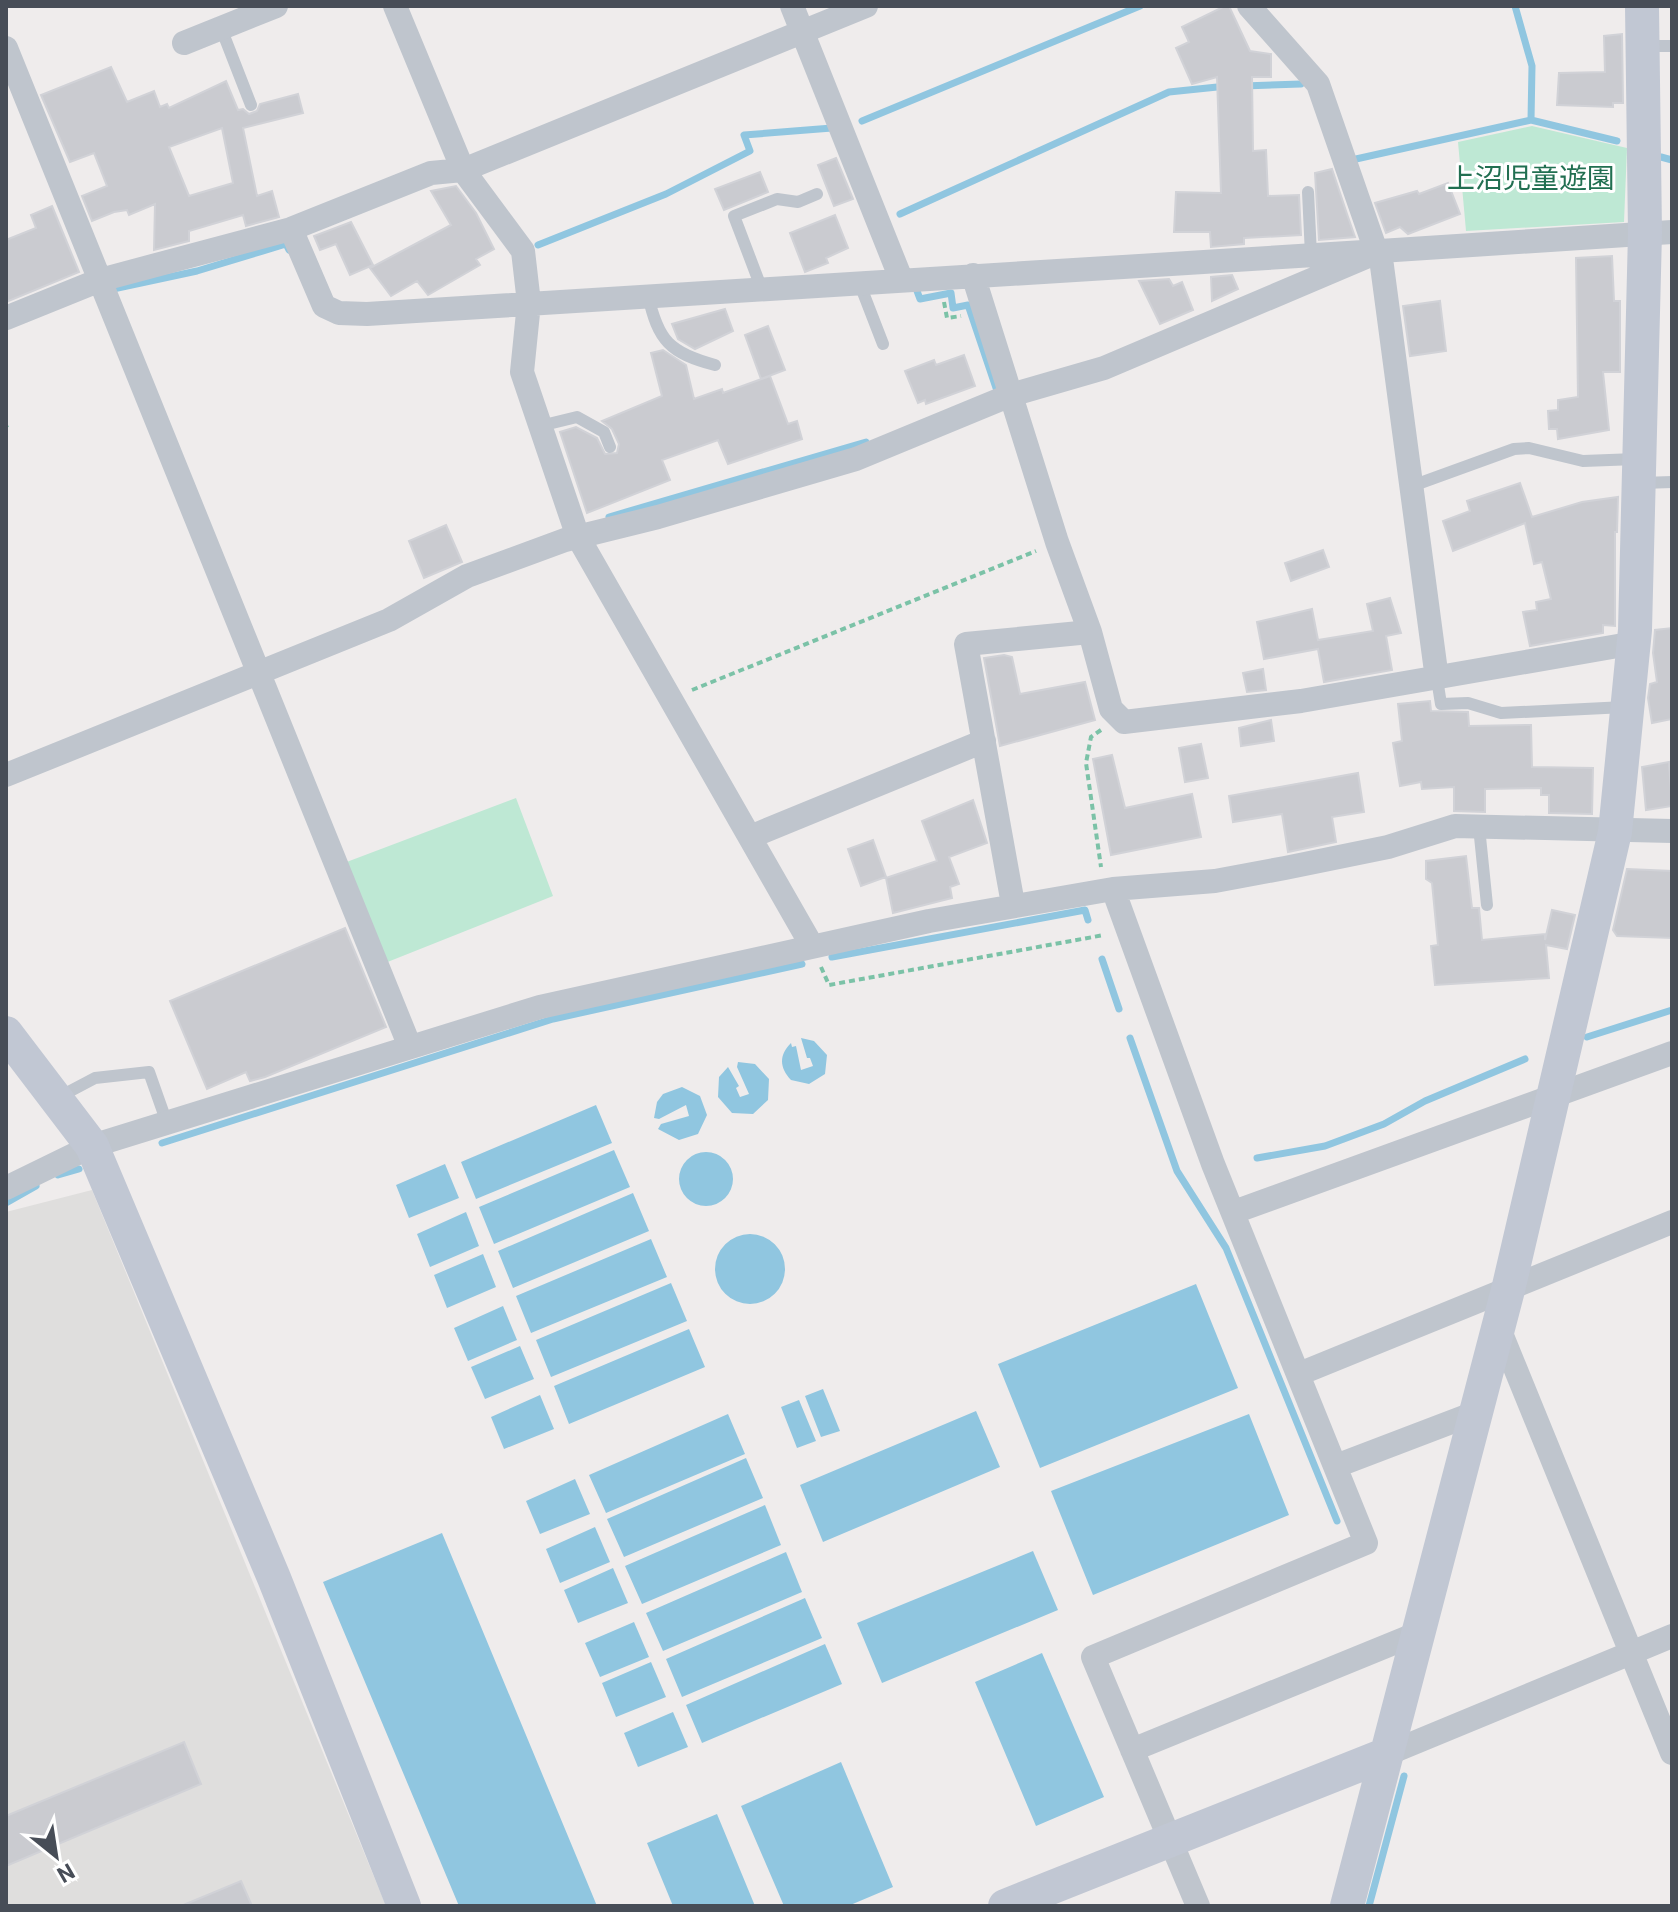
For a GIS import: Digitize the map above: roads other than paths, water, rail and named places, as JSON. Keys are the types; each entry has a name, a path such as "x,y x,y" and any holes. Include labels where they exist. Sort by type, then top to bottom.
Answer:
{"street":[{"path":"184,43 276,6"},
{"path":"395,6 463,170 523,251 529,303 522,372 578,537 812,946"},
{"path":"792,6 901,279"},
{"path":"6,318 100,280 291,229 431,173 463,170 866,6"},
{"path":"1249,6 1318,84 1378,251 1437,679"},
{"path":"1347,1906 1508,1290 1615,832 1650,474 1658,232 1659,46 1642,6"},
{"path":"6,48 410,1047"},
{"path":"291,229 324,306 339,313 1658,232"},
{"path":"6,775 389,620 467,576 578,537 856,459 1011,395 1104,368 1378,251"},
{"path":"973,275 1057,542 1090,632 1111,709 1124,722 1301,701 1635,643"},
{"path":"1013,904 966,644 1090,632"},
{"path":"750,837 984,741"},
{"path":"6,1188 92,1146 540,1007 812,946 1013,904 1108,889 1215,881 1388,847 1455,826 1672,831"},
{"path":"1108,889 1213,1164 1366,1543 1093,1657 1198,1906"},
{"path":"6,1033 92,1146 274,1578 404,1906"},
{"path":"1234,1212 1556,1092 1672,1053"},
{"path":"1299,1374 1672,1222"},
{"path":"1498,1326 1672,1753"},
{"path":"1336,1466 1475,1413"},
{"path":"1132,1750 1416,1634"},
{"path":"1005,1906 1169,1838 1387,1754 1672,1636"}],"lane":[{"path":"221,28 251,105"},
{"path":"1308,192 1311,255"},
{"path":"761,287 734,216 777,199 798,202 817,194"},
{"path":"859,282 883,344"},
{"path":"648,295 658,329 682,356 715,365"},
{"path":"540,426 577,417 604,432 610,447"},
{"path":"1412,486 1514,449 1529,448 1650,474"},
{"path":"1437,679 1441,704 1468,703 1501,713 1628,706"},
{"path":"1479,827 1487,905"},
{"path":"56,1099 95,1078 149,1072 167,1123"}],"water":[{"path":"801,1038 814,1041 827,1055 825,1074 809,1084 791,1080 783,1066 784,1052 791,1043 792,1047 796,1046 801,1070 813,1066"},
{"path":"738,1062 755,1064 769,1079 768,1100 753,1114 732,1113 718,1097 719,1077 728,1067 739,1086 736,1088 740,1097 749,1094 737,1067"},
{"path":"682,1087 700,1096 707,1115 698,1134 679,1140 658,1129 661,1124 689,1116 686,1105 659,1119 654,1118 657,1102 663,1094"},
{"path":"596,1105 612,1143 476,1199 461,1162"},
{"path":"614,1150 630,1187 494,1244 479,1207"},
{"path":"706,1152 725,1160 733,1179 725,1198 706,1206 687,1198 679,1179 687,1160"},
{"path":"445,1164 459,1198 409,1218 396,1185"},
{"path":"633,1193 649,1231 513,1288 498,1251"},
{"path":"466,1212 479,1246 430,1267 417,1234"},
{"path":"750,1234 775,1244 785,1269 775,1294 750,1304 725,1294 715,1269 725,1244"},
{"path":"651,1239 667,1277 531,1333 516,1296"},
{"path":"483,1254 496,1287 447,1308 434,1275"},
{"path":"671,1283 687,1321 551,1377 536,1340"},
{"path":"1196,1284 1238,1388 1040,1468 998,1364"},
{"path":"503,1306 517,1340 468,1361 454,1328"},
{"path":"689,1329 705,1367 569,1424 554,1386"},
{"path":"520,1346 534,1379 485,1399 471,1367"},
{"path":"823,1389 840,1431 821,1437 805,1396"},
{"path":"540,1395 554,1429 504,1449 491,1417"},
{"path":"799,1400 816,1441 797,1448 781,1407"},
{"path":"976,1411 1000,1467 823,1542 800,1485"},
{"path":"728,1414 745,1454 606,1513 589,1475"},
{"path":"1249,1414 1289,1515 1093,1595 1051,1491"},
{"path":"746,1458 763,1498 624,1557 607,1519"},
{"path":"575,1479 590,1514 540,1534 526,1501"},
{"path":"765,1505 781,1545 642,1604 625,1566"},
{"path":"595,1527 610,1562 560,1583 546,1549"},
{"path":"442,1533 597,1906 459,1906 323,1582"},
{"path":"1033,1551 1058,1610 882,1683 857,1623"},
{"path":"786,1552 802,1592 663,1651 646,1613"},
{"path":"613,1568 628,1603 578,1623 564,1590"},
{"path":"805,1598 822,1638 682,1697 666,1659"},
{"path":"634,1622 649,1657 600,1677 585,1643"},
{"path":"825,1644 842,1684 702,1743 686,1705"},
{"path":"1042,1653 1104,1797 1036,1826 975,1682"},
{"path":"651,1662 666,1697 616,1717 602,1683"},
{"path":"673,1712 688,1747 638,1767 624,1733"},
{"path":"841,1762 893,1887 848,1906 784,1906 741,1806"},
{"path":"717,1814 755,1906 673,1906 647,1843"}],"waterway":[{"path":"862,121 1140,6"},
{"path":"1515,6 1532,66 1531,120 1617,141"},
{"path":"1243,86 1301,84"},
{"path":"900,214 1169,92 1227,86"},
{"path":"1356,159 1531,120"},
{"path":"538,245 666,194 750,151 744,135 832,128"},
{"path":"1661,157 1672,160"},
{"path":"113,289 197,271 286,244 289,250"},
{"path":"917,291 920,299 951,293 953,308 968,305 996,388"},
{"path":"609,517 866,442"},
{"path":"832,957 1085,910 1088,920"},
{"path":"1102,959 1119,1009"},
{"path":"162,1143 553,1019 802,964"},
{"path":"1587,1037 1672,1010"},
{"path":"1130,1038 1177,1171 1226,1248 1337,1521"},
{"path":"1257,1158 1325,1146 1384,1124 1425,1101 1525,1059"},
{"path":"58,1175 79,1169"},
{"path":"6,1203 36,1186"},
{"path":"1369,1906 1404,1776"}],"park label":[{"name":"上沼児童遊園","path":"1531,178"}]}
